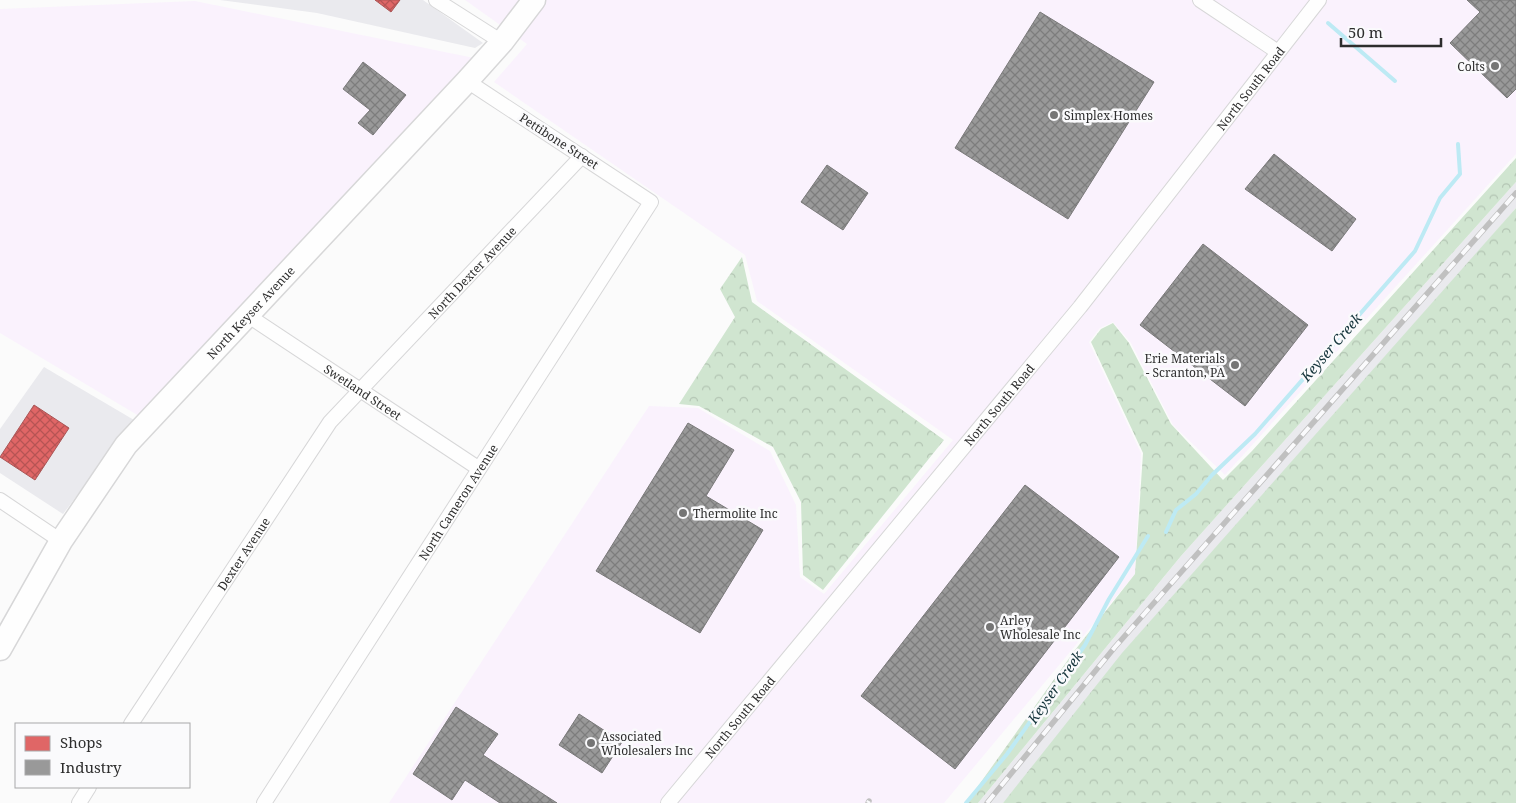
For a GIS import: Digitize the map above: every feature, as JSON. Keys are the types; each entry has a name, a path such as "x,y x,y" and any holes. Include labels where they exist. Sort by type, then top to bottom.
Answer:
{"main road":[{"name":"North Keyser Avenue","path":"0,648 61,541 126,445 467,81 502,42 534,0"}],"street":[{"path":"436,0 502,42"},
{"path":"1200,0 1278,52"},
{"name":"North South Road","path":"668,803 1080,307 1319,0"},
{"name":"Pettibone Street","path":"467,81 651,202"},
{"name":"North Dexter Avenue","path":"362,390 582,156"},
{"name":"North Cameron Avenue","path":"264,803 651,202"},
{"name":"Swetland Street","path":"247,315 478,468"},
{"name":"Dexter Avenue","path":"131,723 330,422 362,390"},
{"path":"0,500 61,541"},
{"path":"79,803 88,788"}],"shaded area":[{"path":"220,0 423,0 483,43 475,48 317,13"},
{"path":"465,0 1516,0 1516,154 1225,475 1173,425 1131,343 1113,322 1100,328 1089,342 1141,453 1135,574 944,803 389,803 649,406 698,408 770,451 796,505 800,577 824,594 953,440 757,301 745,255 494,82 527,44"},
{"path":"195,1 474,58 139,416 0,333 0,9"},
{"path":"1516,182 1516,208 1003,803 978,803 1181,556"},
{"path":"44,367 134,420 63,514 0,473 0,429"}],"green space":[{"path":"1516,158 1516,182 1181,556 978,803 966,803 1075,650 1135,574 1143,453 1091,342 1101,329 1113,323 1129,343 1171,424 1223,480 1252,451"},
{"path":"1516,208 1516,803 1003,803 1122,653"},
{"path":"742,257 752,302 944,440 823,590 803,575 801,502 773,447 699,406 679,404 735,317 720,289"}],"building: Shops":[{"path":"375,0 400,0 391,12"},
{"path":"34,405 69,428 35,480 0,457"}],"building: Industry":[{"name":"Colts","path":"1467,0 1516,0 1516,89 1507,98 1450,43 1480,12"},
{"name":"Simplex Homes","path":"1040,12 1154,82 1068,219 955,148"},
{"path":"363,62 406,95 373,135 358,123 370,110 343,89"},
{"path":"1274,154 1356,219 1332,251 1245,189"},
{"path":"827,165 868,193 843,230 801,202"},
{"name":"Erie Materials - Scranton, PA","path":"1203,244 1308,325 1245,406 1140,325"},
{"name":"Thermolite Inc","path":"688,423 734,450 706,496 763,530 700,633 596,571"},
{"name":"Arley Wholesale Inc","path":"1025,485 1119,557 955,769 861,696"},
{"path":"456,707 498,734 483,755 557,803 500,803 465,780 452,800 413,774"},
{"name":"Associated Wholesalers Inc","path":"579,714 622,742 602,773 559,745"}],"waterway":[{"name":"Keyser Creek","path":"1328,23 1395,81"},
{"name":"Keyser Creek","path":"1166,532 1176,510 1196,494 1212,475 1255,434 1415,251 1440,198 1460,174 1458,144"},
{"name":"Keyser Creek","path":"966,803 1007,754 1085,645 1109,599 1148,536"}],"railway":[{"path":"987,803 1115,647 1516,193"}],"place":[{"name":"Colts","path":"1495,66"},
{"name":"Simplex Homes","path":"1054,115"},
{"name":"Erie Materials - Scranton, PA","path":"1235,365"},
{"name":"Thermolite Inc","path":"683,513"},
{"name":"Arley Wholesale Inc","path":"990,627"},
{"name":"Associated Wholesalers Inc","path":"591,743"}]}
